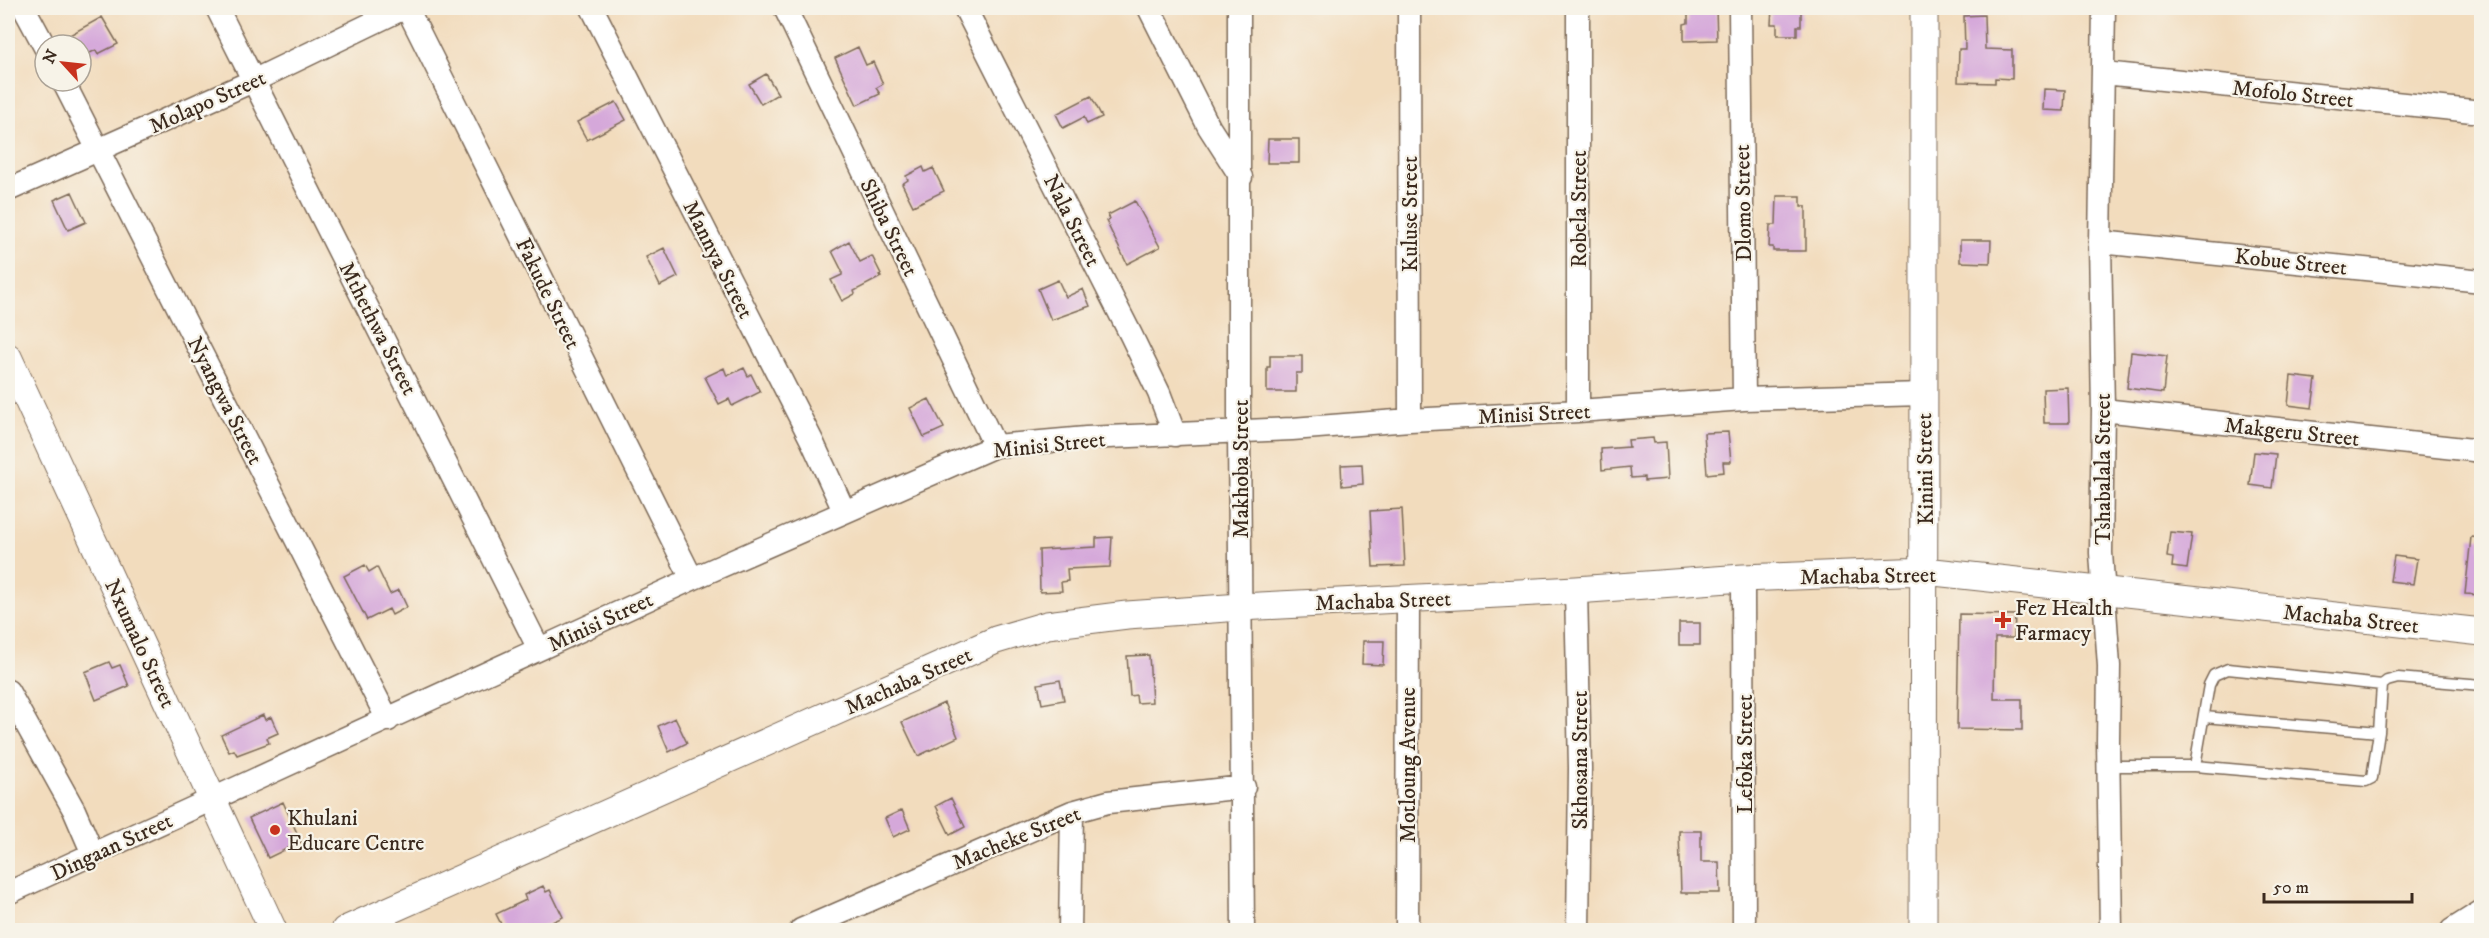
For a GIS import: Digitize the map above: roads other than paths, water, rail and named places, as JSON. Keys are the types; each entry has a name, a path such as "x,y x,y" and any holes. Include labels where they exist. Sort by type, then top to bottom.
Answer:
{"street":[{"path":"24,8 37,33"},
{"name":"Mthethwa Street","path":"217,8 539,649"},
{"name":"Molapo Street","path":"8,190 255,80 405,8"},
{"name":"Fakude Street","path":"405,8 692,579"},
{"name":"Mannya Street","path":"592,8 812,441 844,511"},
{"name":"Shiba Street","path":"785,8 995,446"},
{"name":"Nala Street","path":"965,8 1131,335 1159,393 1175,435"},
{"path":"1149,8 1209,127 1241,177"},
{"name":"Makhoba Street","path":"1239,8 1241,177 1239,432 1244,788 1243,930"},
{"name":"Kuluse Street","path":"1409,8 1410,420"},
{"name":"Robela Street","path":"1578,8 1578,411"},
{"name":"Dlomo Street","path":"1740,8 1744,399"},
{"name":"Kinini Street","path":"1923,930 1924,8"},
{"name":"Tshabalala Street","path":"2104,8 2100,242 2103,410 2101,553 2109,666 2110,930"},
{"name":"Mofolo Street","path":"2104,73 2481,112"},
{"name":"Nyangwa Street","path":"69,93 388,720"},
{"name":"Kobue Street","path":"2100,242 2481,281"},
{"name":"Nxumalo Street","path":"8,357 273,930"},
{"name":"Minisi Street","path":"213,798 388,720 692,579 995,446 1744,399 1923,394"},
{"name":"Makgeru Street","path":"2103,410 2481,451"},
{"name":"Machaba Street","path":"345,930 996,640 1047,625 1127,615 1241,607 1408,600 1743,578 1925,571 2481,632"},
{"name":"Lefoka Street","path":"1743,578 1744,930"},
{"name":"Skhosana Street","path":"1576,590 1581,768 1578,930"},
{"name":"Motloung Avenue","path":"1407,930 1408,600"},
{"path":"8,691 74,810 93,854"},
{"name":"Macheke Street","path":"801,930 1072,812 1108,802 1244,788"},
{"name":"Dingaan Street","path":"8,893 213,798"},
{"path":"1070,930 1072,812"},
{"path":"2452,930 2481,911"}],"lane":[{"path":"2195,766 2209,685 2214,675 2228,669 2382,685 2398,678 2481,685"},
{"path":"2108,766 2195,766 2366,781 2372,778 2379,732 2382,685"},
{"path":"2204,717 2379,732"}],"place":[{"name":"Fez Health Farmacy","path":"2003,620"},
{"name":"Khulani Educare Centre","path":"275,830"}]}
